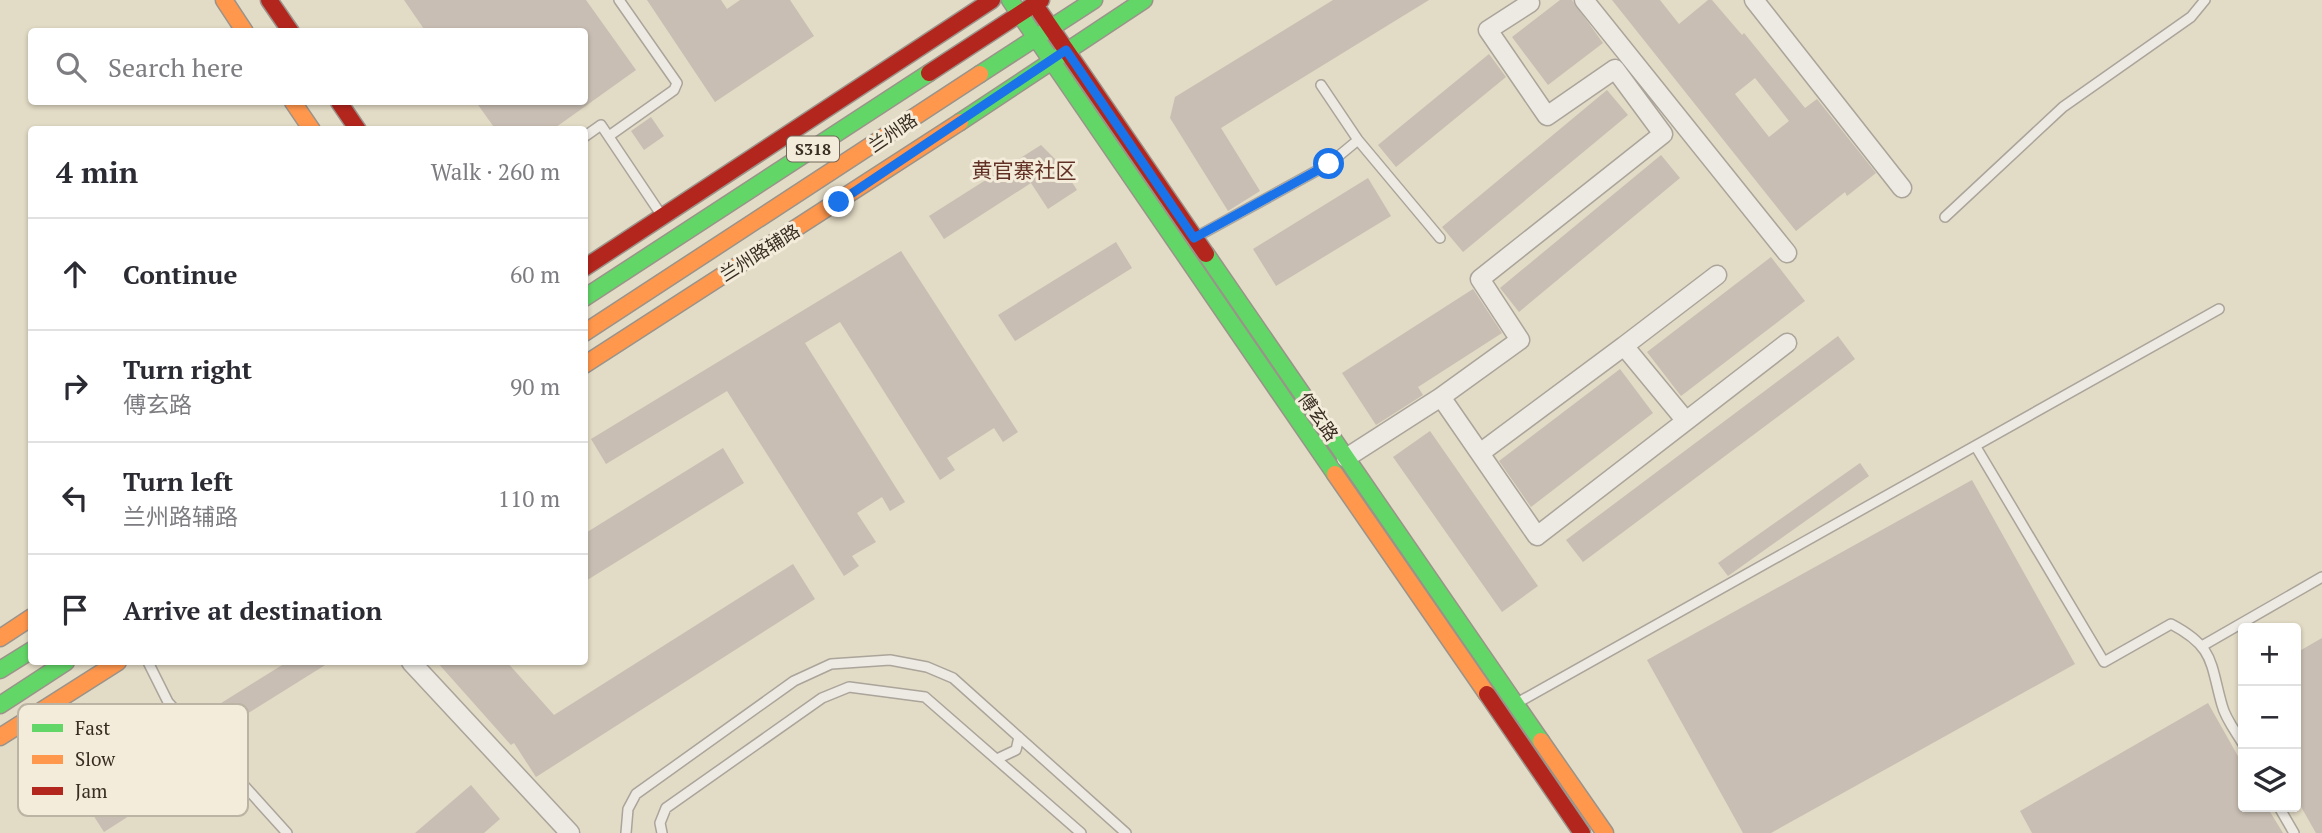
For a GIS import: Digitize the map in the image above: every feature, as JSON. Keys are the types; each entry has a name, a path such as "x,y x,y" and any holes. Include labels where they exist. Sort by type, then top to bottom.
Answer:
{"street":[{"path":"224,0 242,28"},
{"path":"270,0 288,28"},
{"path":"588,265 992,0"},
{"name":"兰州路","path":"588,330 1094,0"},
{"name":"兰州路辅路","path":"588,362 839,202 1144,0"},
{"path":"1346,458 1441,397 1520,340 1480,279 1663,134 1615,69 1547,116 1488,30 1530,3 1528,0"},
{"path":"1584,0 1787,253"},
{"path":"1754,0 1902,188"},
{"name":"兰州路","path":"588,295 677,238 1015,7 1036,1"},
{"name":"傅玄路","path":"1036,1 1051,28 1194,238 1605,833"},
{"name":"傅玄路","path":"1015,7 1582,833"},
{"path":"295,105 309,126"},
{"path":"341,105 355,126"},
{"path":"1480,453 1717,275"},
{"path":"1441,397 1537,536 1787,343"},
{"path":"1625,346 1686,421"},
{"path":"0,638 28,620"},
{"path":"0,670 28,652"},
{"path":"0,705 61,665"},
{"path":"52,704 113,665"},
{"path":"414,665 570,833"},
{"path":"0,737 18,726"}],"lane":[{"path":"609,136 674,90 677,83 619,0"},
{"path":"1945,217 2063,107 2191,17 2205,0"},
{"path":"1321,85 1358,140 1440,238"},
{"path":"588,134 601,125 677,238"},
{"path":"1194,238 1329,164 1358,140"},
{"path":"1516,704 2219,309"},
{"path":"1976,447 2104,662 2171,624 2202,646 2215,668 2222,707 2238,735"},
{"path":"2202,646 2322,577"},
{"path":"626,833 628,809 636,793 794,681 831,664 890,660 927,667 953,678 1126,833"},
{"path":"150,665 170,704"},
{"path":"662,833 660,823 666,807 822,698 849,687 925,697 999,758 1081,833"},
{"path":"999,758 1016,750 1020,737"},
{"path":"248,790 287,833"},
{"path":"2282,812 2294,833"}],"shaded area":[{"path":"0,0 2322,0 2322,833 0,833"}],"building":[{"path":"404,0 586,0 636,70 588,104 588,28 423,28"},
{"path":"647,0 721,0 727,9 740,0 790,0 814,36 715,102"},
{"path":"1333,0 1429,0 1221,128 1260,191 1228,211 1170,118 1175,97"},
{"path":"1560,0 1572,0 1603,43 1548,85 1512,37"},
{"path":"1612,0 1660,0 1679,24 1708,0 1712,0 1742,35 1744,33 1805,108 1817,99 1876,173 1847,196 1845,192 1796,231","holes":["1755,78 1789,121 1769,137 1735,94"]},
{"path":"1489,54 1506,77 1396,167 1378,145"},
{"path":"1607,90 1628,115 1463,252 1442,227"},
{"path":"478,105 587,105 558,126 493,126"},
{"path":"651,117 664,136 644,150 631,131"},
{"path":"1041,145 1060,164 1077,190 1048,209 1031,183 944,239 929,216"},
{"path":"1661,155 1680,178 1519,312 1500,288"},
{"path":"1368,178 1391,216 1276,286 1253,249"},
{"path":"1116,242 1132,268 1015,341 998,315"},
{"path":"901,251 1018,432 1003,442 994,428 947,458 955,470 940,480 840,322 805,343 905,502 890,511 882,497 857,513 876,542 852,556 859,566 844,576 727,391 606,464 591,439"},
{"path":"1771,257 1805,301 1681,396 1647,352"},
{"path":"1473,289 1502,333 1418,387 1423,395 1376,425 1342,373"},
{"path":"1838,336 1855,359 1583,562 1566,540"},
{"path":"1620,369 1653,413 1531,507 1499,461"},
{"path":"1430,431 1538,586 1502,612 1393,457"},
{"path":"723,448 744,483 588,580 588,532"},
{"path":"1860,463 1869,476 1728,576 1718,563"},
{"path":"1972,480 2075,664 1771,833 1743,833 1647,660"},
{"path":"793,564 815,599 536,777 514,743 511,745 440,665 510,665 554,715"},
{"path":"2322,638 2322,833 2316,833 2301,807 2301,650"},
{"path":"282,665 325,665 248,713 248,704 220,704"},
{"path":"2208,703 2238,756 2238,812 2270,812 2283,833 2032,833 2020,811"},
{"path":"471,785 500,819 484,833 415,833"},
{"path":"94,816 129,816 104,832"}],"traffic: fast":[{"path":"1010,0 1335,474"},
{"path":"980,74 1094,0"},
{"path":"960,122 1144,0"},
{"path":"588,295 929,73"},
{"path":"1206,254 1541,741"},
{"path":"0,670 28,652"},
{"path":"0,705 61,665"}],"traffic: slow":[{"path":"224,0 242,28"},
{"path":"588,330 980,74"},
{"path":"295,105 309,126"},
{"path":"588,362 960,122"},
{"path":"1335,474 1487,694"},
{"path":"0,638 28,620"},
{"path":"52,704 113,665"},
{"path":"0,737 18,726"},
{"path":"1541,741 1605,833"}],"traffic: jam":[{"path":"269,0 288,28"},
{"path":"588,265 992,0"},
{"path":"929,73 1041,0"},
{"path":"1040,12 1206,254"},
{"path":"341,105 355,126"},
{"path":"1487,694 1582,833"}],"district":[{"name":"黄官寨社区","path":"1024,171"}],"route":[{"path":"839,202 1066,50 1194,238 1329,164"}]}
